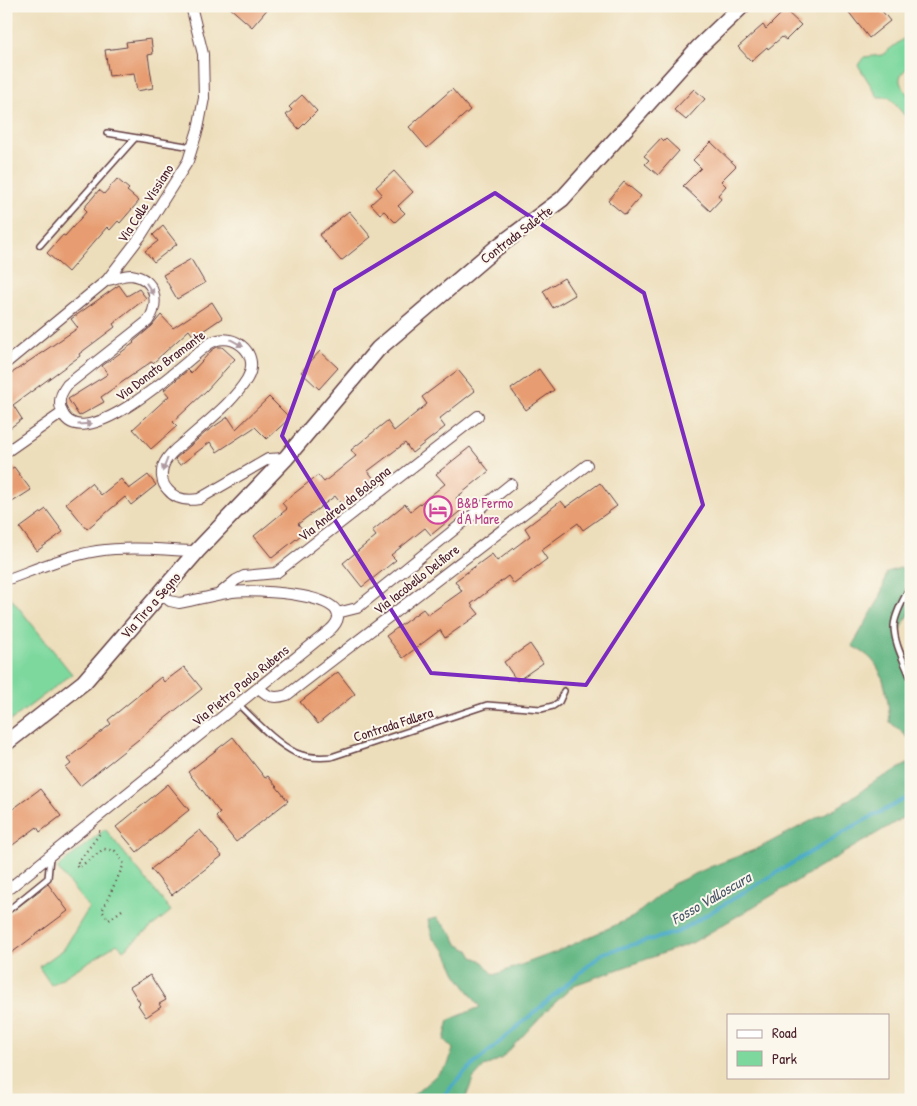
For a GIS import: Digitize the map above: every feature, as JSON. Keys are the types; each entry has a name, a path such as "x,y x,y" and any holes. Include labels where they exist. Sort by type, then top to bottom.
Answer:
{"main road":[{"name":"Contrada Salette","path":"286,458 378,349 496,248 562,199 698,48 742,6"},
{"name":"Via Tiro a Segno","path":"6,743 84,682 197,551 286,458"}],"street":[{"name":"Via Colle Vissiano","path":"6,364 107,280 140,237 188,161 198,129 204,98 203,54 191,6"},
{"path":"6,452 62,413 60,397 67,385 142,326 153,314 155,297 145,282 132,276 107,280"},
{"name":"Via Donato Bramante","path":"62,413 77,425 94,424 126,409 212,342 224,338 231,339 244,347 248,352 251,365 249,376 224,406 170,454 163,465 163,483 169,492 180,499 199,499 268,459 286,458"},
{"name":"Via Andrea da Bologna","path":"219,594 244,576 276,573 478,416"},
{"name":"Via Iacobello Delfiore","path":"259,688 270,697 278,698 287,695 586,465"},
{"path":"160,594 170,601 179,603 236,591 256,591 294,595 327,602 335,608 337,613 357,608 511,484"},
{"path":"6,580 61,559 98,551 130,548 197,551"},
{"name":"Via Pietro Paolo Rubens","path":"6,892 332,628 336,622 337,613"}],"lane":[{"path":"107,133 192,147"},
{"path":"40,245 135,138"},
{"path":"909,590 900,607 894,626 896,642 911,679"},
{"name":"Contrada Fallera","path":"238,704 279,742 297,754 316,758 331,757 487,705 541,709 553,706 559,702 564,691"},
{"path":"6,912 48,878 50,856"}],"path":[{"path":"99,831 101,832 76,865 78,868 104,849 115,851 124,864 102,911 109,920 122,910"}],"highlighted area":[{"path":"495,193 644,293 703,505 586,685 431,673 282,436 335,290"}],"green space":[{"path":"911,33 911,65 904,71 900,81 911,102 911,123 889,97 878,97 858,65 864,57 882,55"},
{"path":"900,568 911,572 911,613 905,620 899,635 911,665 911,740 890,722 886,689 877,666 863,652 852,646 880,598 887,572"},
{"path":"6,592 72,674 6,724"},
{"path":"911,762 911,813 692,943 574,985 544,1013 502,1058 484,1067 473,1079 465,1100 408,1100 448,1065 453,1049 444,1040 449,1020 480,1007 456,974 445,950 433,939 428,920 437,918 453,935 457,944 469,950 473,957 481,960 494,975 556,952 633,917 673,884 757,849 841,805 874,782"},
{"path":"105,829 171,911 123,950 117,944 51,985 39,967 64,949 89,908 57,868"}],"building":[{"path":"228,6 270,6 252,27"},
{"path":"844,6 878,6 890,21 869,38"},
{"path":"785,10 801,25 786,40 782,37 751,61 738,47 763,25 766,29"},
{"path":"151,39 153,54 148,55 153,88 137,91 134,73 109,76 105,50 127,47 126,42"},
{"path":"452,89 470,110 427,148 409,127"},
{"path":"694,89 705,99 686,120 674,110"},
{"path":"302,95 317,111 299,129 286,115 292,110 289,107"},
{"path":"661,138 664,141 666,139 679,151 658,175 645,164 649,160 644,156"},
{"path":"711,142 736,166 721,181 726,186 718,195 721,199 710,211 683,186 701,168 693,160"},
{"path":"394,171 413,192 398,206 405,213 395,222 384,211 380,214 371,204 382,194 376,187"},
{"path":"117,179 139,201 120,223 118,221 110,230 107,227 68,272 47,253 87,211 84,208 99,190 104,194"},
{"path":"624,182 641,196 625,215 608,201"},
{"path":"349,211 371,237 341,261 319,235"},
{"path":"163,226 177,244 154,262 145,251 158,241 153,235"},
{"path":"191,259 205,283 177,299 163,275"},
{"path":"564,278 575,295 553,308 543,291"},
{"path":"119,285 127,296 139,289 146,298 113,324 115,327 79,354 80,356 13,405 22,419 6,431 6,377 78,328 71,319"},
{"path":"212,302 222,318 194,337 189,330 153,363 151,362 101,397 104,402 79,416 68,399 108,374 102,366 134,343 161,315 173,328"},
{"path":"217,347 222,347 235,359 207,390 173,422 177,426 151,449 133,429 169,396 164,390 188,370 191,373"},
{"path":"320,351 338,368 319,389 301,372"},
{"path":"539,369 554,390 526,410 511,389"},
{"path":"458,370 475,391 439,419 445,427 412,453 405,443 368,471 374,479 342,505 335,496 298,524 305,532 272,558 254,536 287,509 282,503 318,475 324,482 356,456 351,450 387,421 394,431 427,404 422,397"},
{"path":"269,397 290,418 267,439 255,427 217,452 210,442 180,465 175,459 206,432 228,417 236,429"},
{"path":"470,447 489,471 456,498 464,508 431,535 425,528 391,555 396,560 362,587 343,563 376,536 372,531 405,504 411,511 445,484 436,474"},
{"path":"14,467 31,490 6,506 6,472"},
{"path":"148,475 156,485 131,505 125,497 87,529 66,503 91,483 101,495 121,479 129,489"},
{"path":"600,483 617,506 583,530 578,523 541,550 547,559 514,584 508,576 471,604 479,614 445,638 440,630 403,658 386,636 423,609 428,615 462,591 455,581 492,554 497,561 530,536 525,528 561,501 566,507"},
{"path":"46,509 63,532 37,551 20,528"},
{"path":"530,644 543,663 517,681 504,662"},
{"path":"184,667 202,689 80,786 66,768 71,764 67,759 111,724 108,720 161,677 164,682"},
{"path":"338,672 355,694 318,724 300,702"},
{"path":"233,737 265,778 268,776 288,801 236,842 216,817 220,813 188,772"},
{"path":"168,784 189,810 137,852 116,827"},
{"path":"40,789 61,816 40,832 37,827 6,850 6,814"},
{"path":"200,830 222,856 172,895 151,869"},
{"path":"48,884 68,911 6,957 6,916"},
{"path":"150,975 166,1000 159,1004 161,1007 146,1017 130,987"}],"waterway":[{"name":"Fosso Valloscura","path":"440,1100 464,1073 603,953 678,932 854,826 911,796"}],"place":[{"name":"B&B Fermo d'A Mare","path":"438,510"}]}
